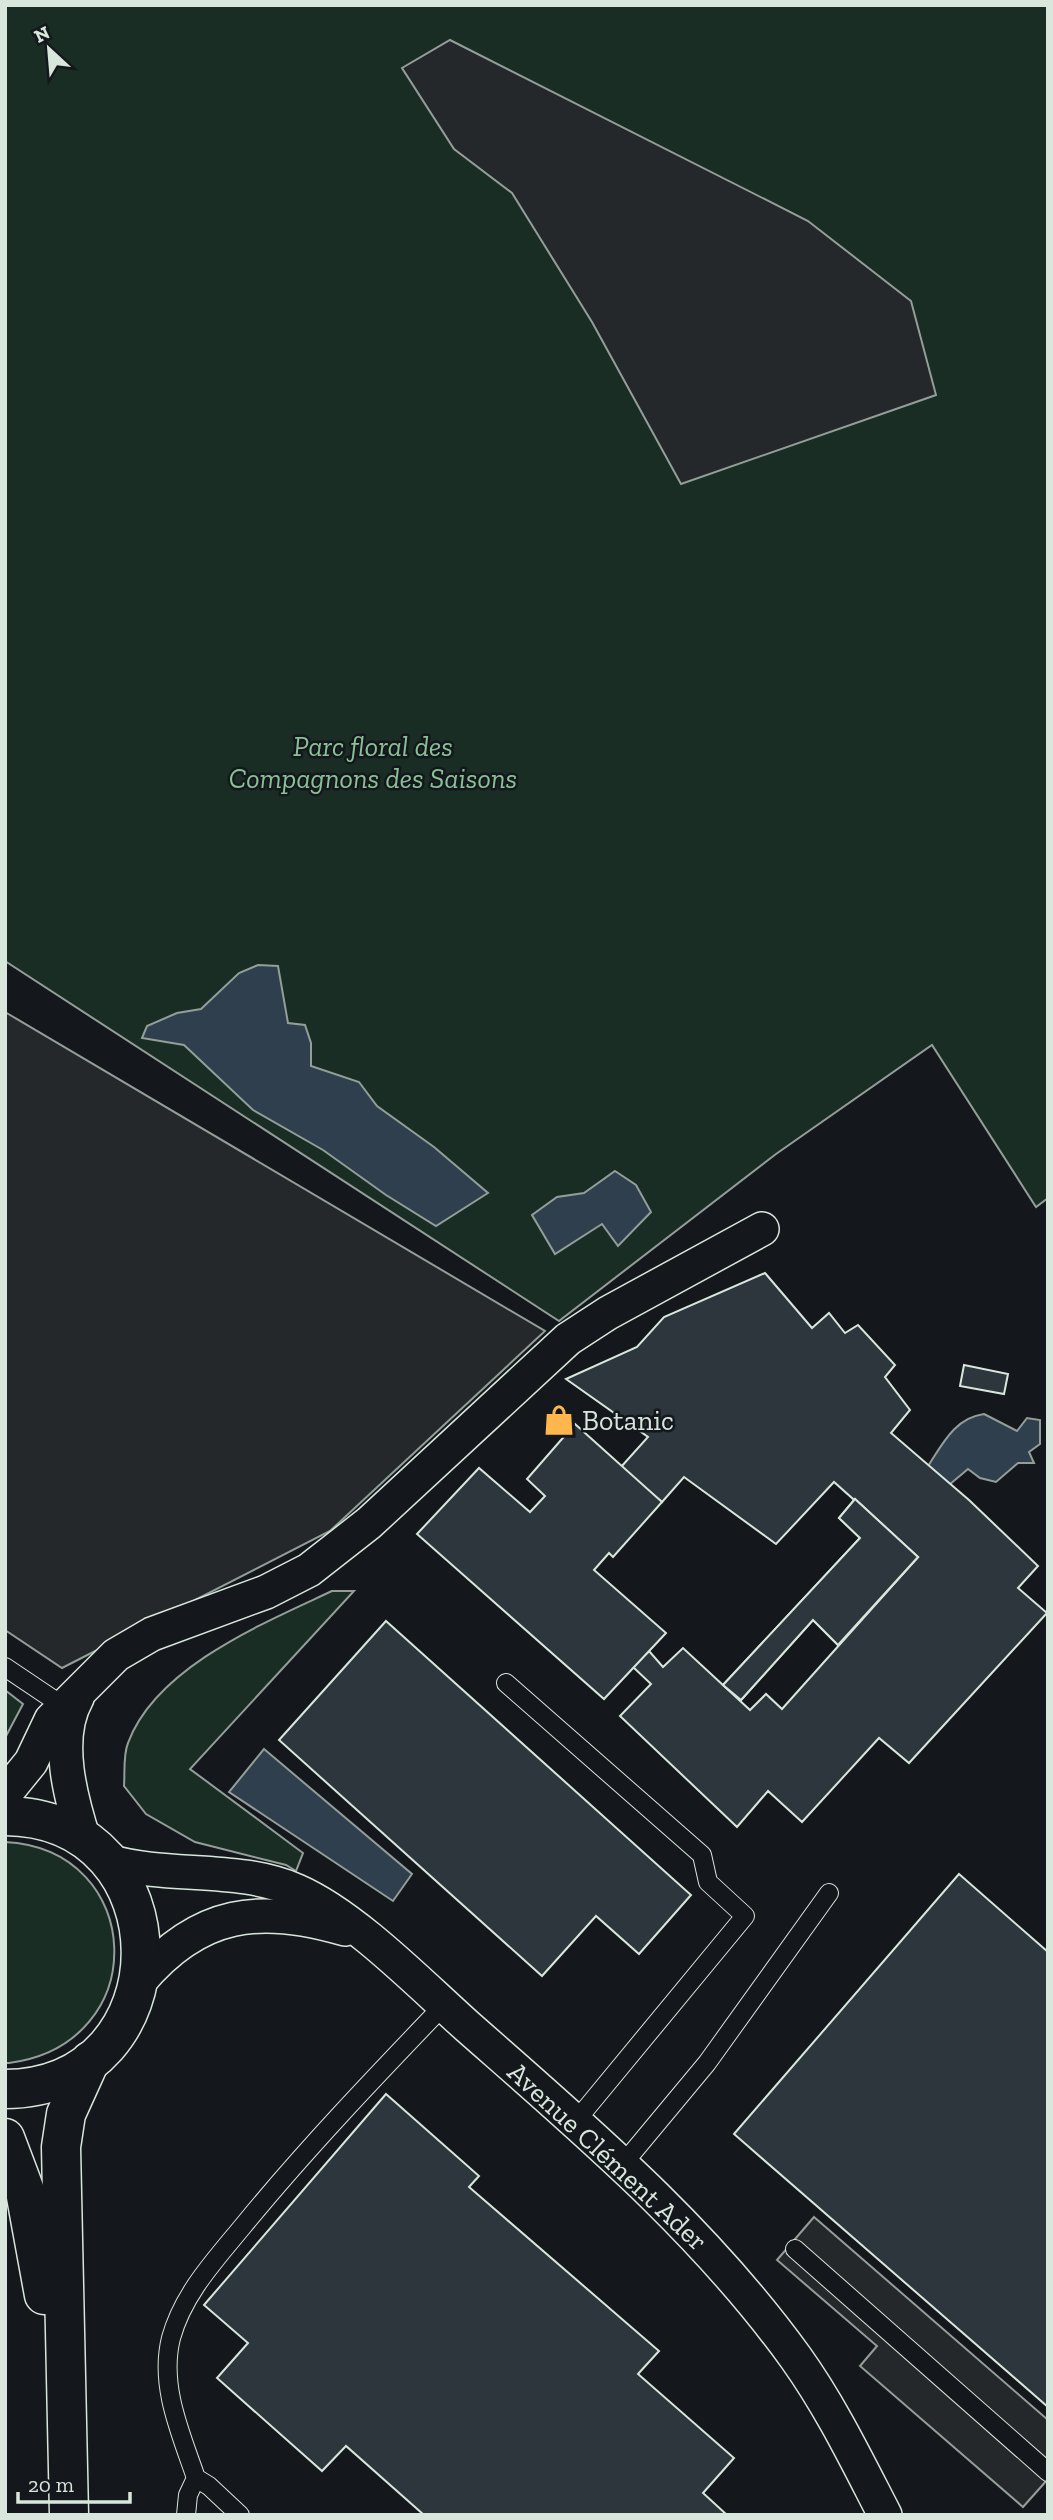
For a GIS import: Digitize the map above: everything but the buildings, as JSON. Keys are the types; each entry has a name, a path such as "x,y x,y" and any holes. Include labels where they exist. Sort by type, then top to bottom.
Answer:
{"main road":[{"path":"5,1816 41,1820 96,1851 127,1888 138,1918 143,1949 140,1981 122,2026 90,2061 69,2104 61,2147 69,2515"},
{"path":"5,2089 47,2083 90,2061"},
{"path":"5,2138 25,2191 65,2393"}],"street":[{"path":"5,1794 21,1777 51,1720 116,1655 152,1634 267,1592 309,1570 369,1523 568,1339 762,1229"},
{"path":"73,1696 66,1749 73,1801 96,1851"},
{"name":"Avenue Clément Ader","path":"96,1851 144,1870 233,1876 276,1884 314,1900 361,1934 623,2164 687,2225 783,2341 835,2421 885,2515"},
{"path":"140,1981 175,1945 225,1919 281,1917 323,1923 361,1934"}],"lane":[{"path":"5,1667 73,1696"},
{"path":"506,1683 702,1855 708,1882 745,1916 575,2122"},
{"path":"623,2164 707,2063 829,1894"},
{"path":"240,2515 209,2486 196,2478 169,2395 171,2339 195,2285 274,2189 444,2005"},
{"path":"795,2249 1048,2472"},
{"path":"186,2515 188,2495 196,2478"}],"green space":[{"name":"Parc floral des Compagnons des Saisons","path":"5,5 1048,5 1048,1198 1036,1207 932,1045 776,1154 559,1321 5,961"},
{"path":"332,1591 354,1591 190,1769 303,1853 296,1871 286,1865 195,1842 146,1814 124,1786 125,1753 142,1716 162,1692 215,1650"},
{"path":"5,1690 23,1704 5,1738"},
{"path":"5,1842 52,1853 86,1877 106,1910 114,1948 109,1987 89,2021 56,2048 9,2063 5,2063"}],"shaded area":[{"path":"450,40 808,221 911,301 936,395 681,484 592,322 512,193 454,149 402,68"},
{"path":"5,1012 545,1331 330,1531 62,1668 5,1630"},
{"path":"814,2217 1048,2420 1048,2479 1023,2507 860,2366 877,2346 777,2260"}],"water":[{"path":"258,965 278,966 288,1023 305,1025 311,1043 311,1066 359,1082 377,1106 434,1147 488,1193 436,1226 386,1195 323,1150 253,1110 184,1045 142,1038 147,1026 177,1013 201,1009 239,973"},
{"path":"615,1171 636,1185 651,1212 618,1246 602,1224 555,1254 532,1215 557,1197 584,1193"},
{"path":"984,1414 1017,1431 1027,1418 1040,1420 1040,1444 1029,1452 1034,1463 1018,1463 996,1482 980,1478 968,1469 949,1485 928,1466 957,1426 974,1416"},
{"path":"264,1749 412,1874 393,1901 229,1792"}],"place":[{"name":"Botanic","path":"559,1420"}]}
